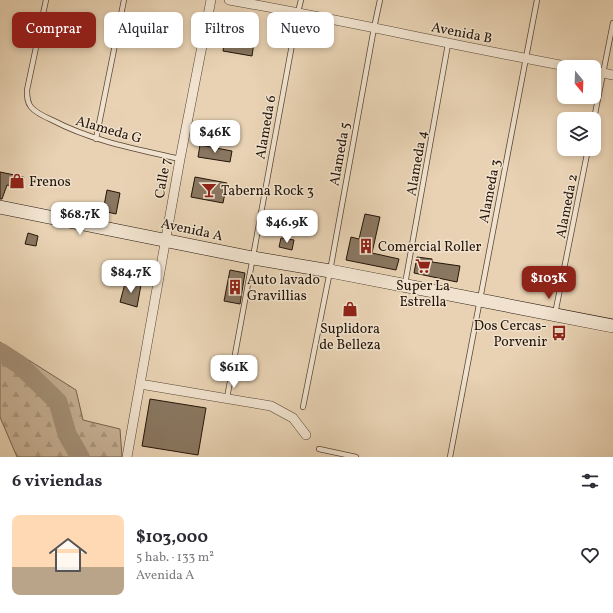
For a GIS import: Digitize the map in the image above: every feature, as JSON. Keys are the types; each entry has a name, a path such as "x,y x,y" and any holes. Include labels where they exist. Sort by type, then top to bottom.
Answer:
{"street":[{"name":"Calle 7","path":"127,457 165,240 211,0"},
{"name":"Avenida B","path":"229,0 298,12"},
{"name":"Avenida B","path":"334,20 448,44 557,64"},
{"path":"601,73 613,75"},
{"name":"Avenida A","path":"0,208 253,258 330,271 613,326"},
{"path":"140,384 271,406 293,418 306,435"}],"lane":[{"name":"Alameda G","path":"46,0 27,90 27,99 30,107 66,128 96,139 180,159"},
{"path":"96,139 124,0"},
{"name":"Alameda 6","path":"298,12 301,0"},
{"name":"Alameda 5","path":"303,407 330,271 380,0"},
{"name":"Alameda 3","path":"450,457 537,0"},
{"path":"601,62 613,23"},
{"name":"Alameda 4","path":"405,286 448,44"},
{"name":"Alameda 6","path":"253,258 291,48"},
{"name":"Alameda 2","path":"555,314 587,156"},
{"path":"227,398 253,258"},
{"path":"319,449 356,457"}],"green space":[{"path":"0,342 76,390 83,420 120,429 122,457 17,457 0,417"}],"building":[{"path":"223,48 253,48 252,56 223,51"},
{"path":"200,145 232,151 230,162 198,157"},
{"path":"0,172 24,177 21,188 7,185 2,199 0,199"},
{"name":"Taberna Rock 3","path":"195,177 227,183 223,203 191,197"},
{"path":"107,190 120,193 116,214 103,211"},
{"path":"365,214 380,217 372,253 399,259 396,270 346,260 351,237 359,239"},
{"path":"28,233 38,236 36,246 25,244"},
{"path":"281,238 294,240 292,250 279,247"},
{"path":"417,257 432,259 432,262 460,266 457,282 414,273"},
{"name":"Auto lavado Gravillias","path":"230,270 245,273 240,304 224,301"},
{"path":"126,280 141,285 137,307 120,302"},
{"path":"150,399 206,408 198,455 142,446"}],"waterway":[{"path":"0,352 20,365 58,402 67,434 80,457"}],"place":[{"name":"Frenos","path":"17,181"},
{"name":"Taberna Rock 3","path":"209,190"},
{"name":"Comercial Roller","path":"366,246"},
{"name":"Super La Estrella","path":"423,266"},
{"name":"Auto lavado Gravillias","path":"235,287"},
{"name":"Suplidora de Belleza","path":"350,309"},
{"name":"Dos Cercas- Porvenir","path":"559,333"}]}
